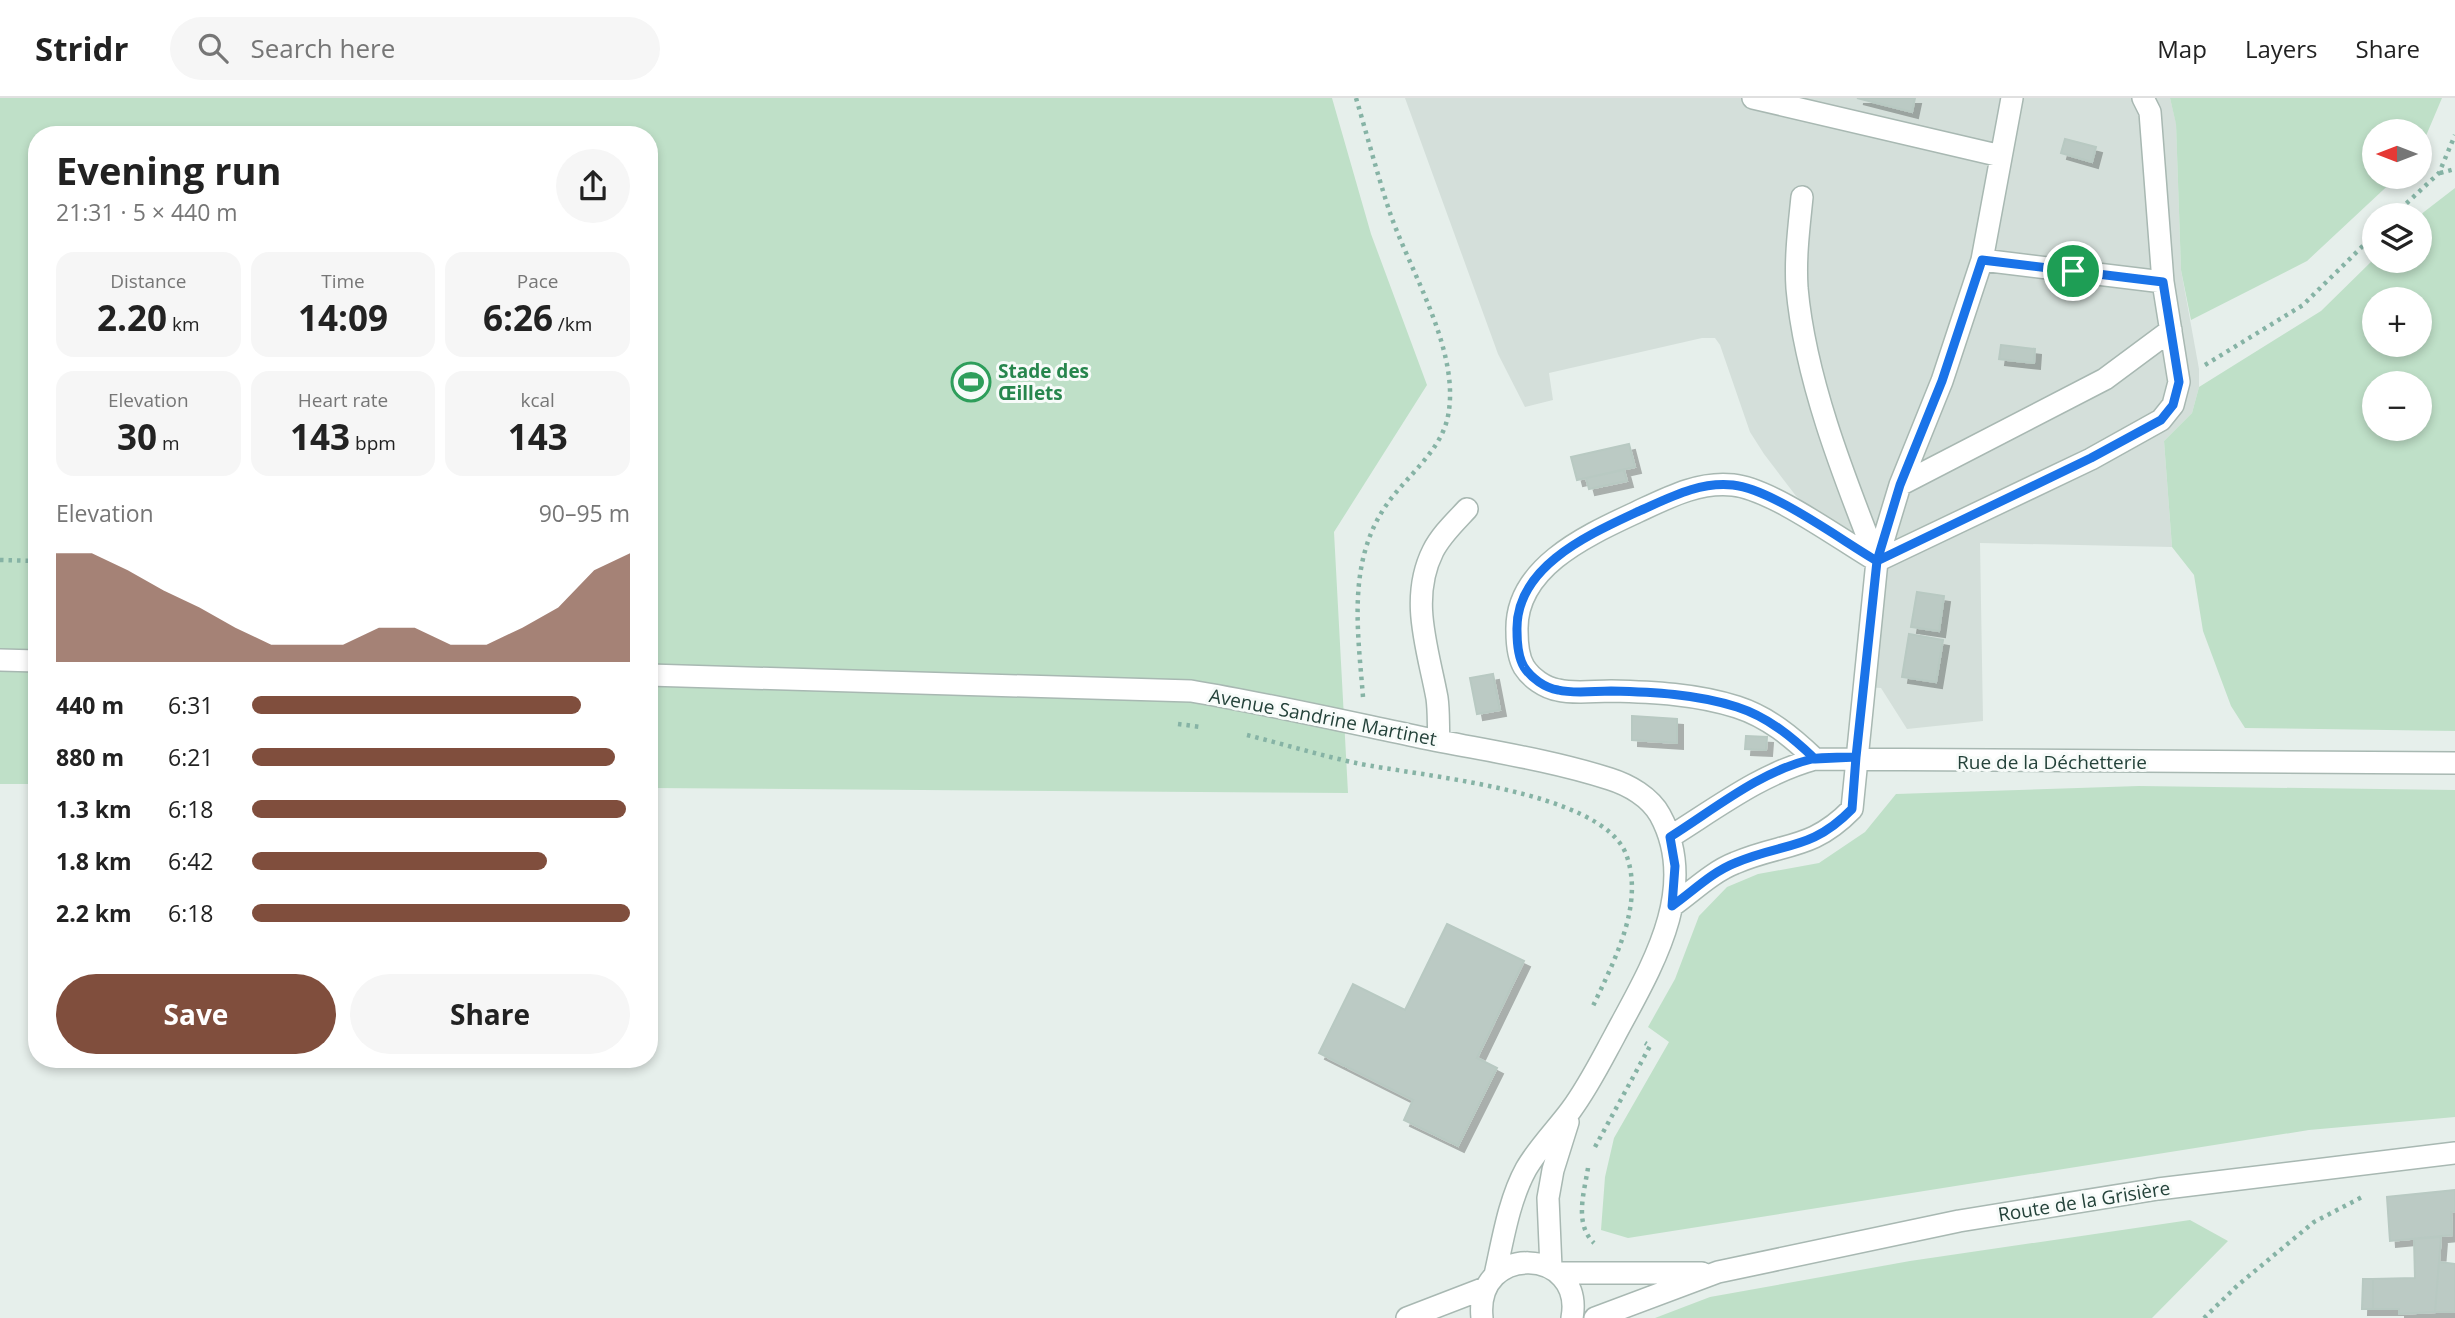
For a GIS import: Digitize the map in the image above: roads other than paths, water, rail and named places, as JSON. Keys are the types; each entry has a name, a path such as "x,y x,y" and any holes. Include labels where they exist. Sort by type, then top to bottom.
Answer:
{"street":[{"path":"1753,98 2001,156"},
{"path":"1672,906 1734,863 1810,842 1837,825 1852,809 1877,561 1900,485 1942,381 1982,260 2012,98"},
{"path":"1877,561 2091,458 2161,420 2173,405 2179,382 2163,282 2153,135 2150,112 2143,98"},
{"path":"1802,197 1796,248 1797,289 1805,334 1835,456 1877,561"},
{"path":"1982,260 2163,282"},
{"path":"1900,485 2105,379 2171,330"},
{"path":"1815,759 1787,733 1738,707 1704,698 1644,692 1558,690 1539,683 1523,667 1517,645 1516,621 1524,594 1543,570 1566,549 1674,495 1709,485 1752,489 1877,561"},
{"path":"1439,741 1437,700 1424,647 1420,613 1422,584 1433,551 1446,531 1467,509"},
{"path":"0,660 28,661"},
{"name":"Avenue Sandrine Martinet","path":"658,675 1191,691 1272,704 1612,779 1641,793 1659,812 1670,837 1675,866 1672,906 1657,956 1573,1107 1527,1167 1516,1190 1490,1282"},
{"name":"Rue de la Déchetterie","path":"1670,837 1747,786 1789,766 1815,759 1856,757 1951,762 2455,763"},
{"name":"Avenue Sandrine Martinet","path":"1555,1271 1548,1198 1553,1170 1573,1107"},
{"name":"Route de la Grisière","path":"1595,1318 1718,1272 1959,1221 2158,1189 2455,1153"},
{"name":"Route de la Grisière","path":"1407,1318 1490,1282 1507,1266 1522,1262 1537,1263 1555,1271 1718,1272"},
{"path":"1555,1271 1568,1285 1573,1300 1572,1318"},
{"path":"1482,1318 1490,1282"}],"place":[{"name":"Stade des Œillets","path":"971,382"}]}
